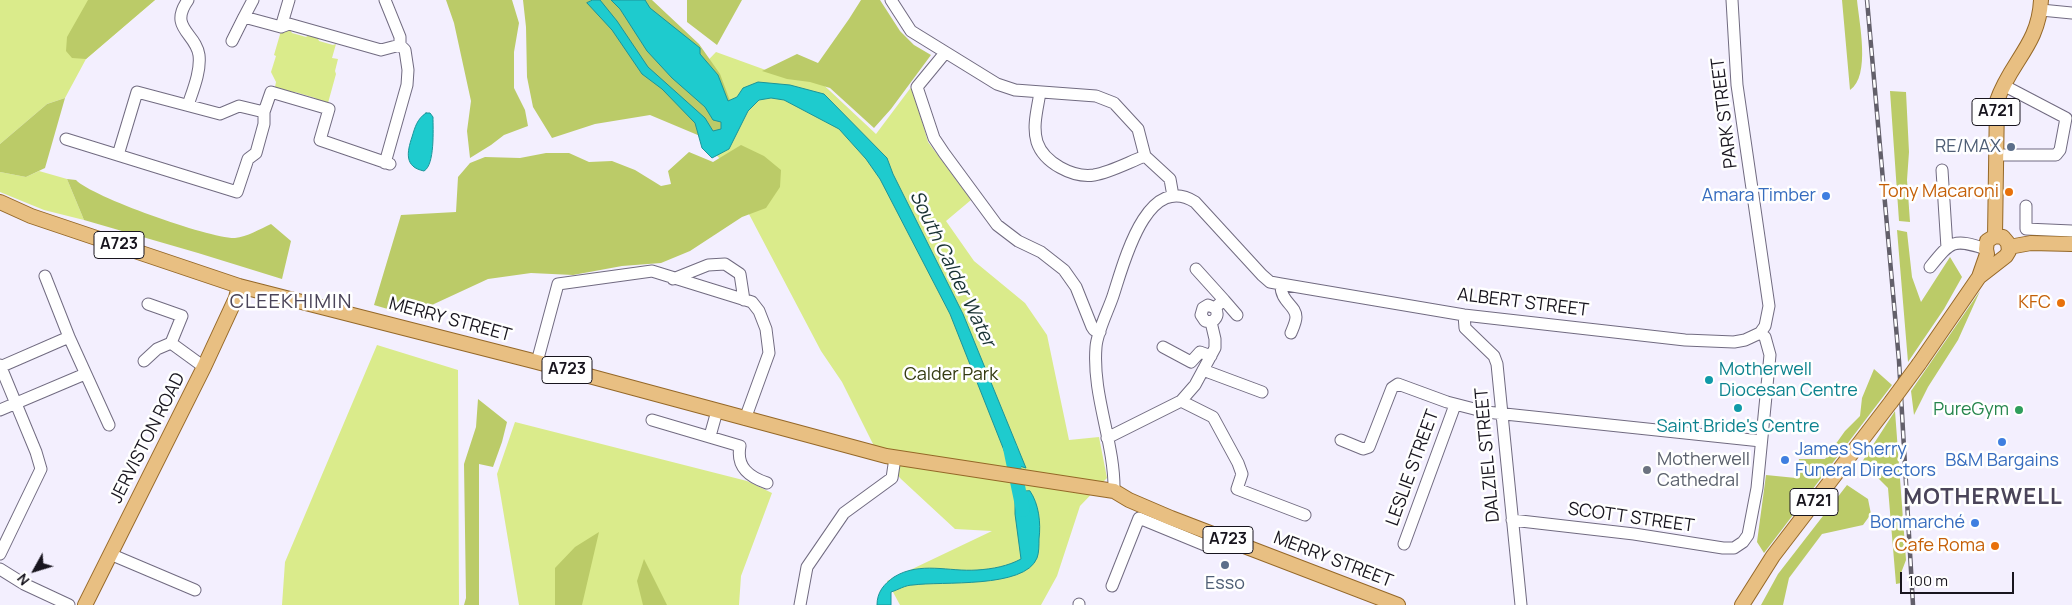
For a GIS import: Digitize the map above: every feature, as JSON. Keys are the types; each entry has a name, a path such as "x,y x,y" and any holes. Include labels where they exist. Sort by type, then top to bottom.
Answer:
{"main road":[{"name":"A721","path":"1979,277 1987,241 1995,236 1997,101 2004,84 2035,34 2041,5"},
{"name":"MERRY STREET","path":"0,202 31,216 239,286 537,362 895,458 1114,491 1154,511 1398,605"},
{"path":"1995,236 2006,239 2006,253"},
{"path":"1986,252 1994,259 2031,243 2072,244"},
{"name":"A721","path":"1742,605 1773,556 1891,402 1979,277 2006,253"},
{"name":"JERVISTON ROAD","path":"85,605 204,367 236,298 239,286"}],"street":[{"path":"188,0 184,6 181,20 188,36 197,47 200,62 188,104"},
{"path":"232,41 253,0"},
{"path":"281,27 289,0"},
{"path":"66,139 237,192 248,159 256,153 264,124 264,112 271,92 329,109 320,140 387,164 407,85 406,56 400,46 400,37 385,0"},
{"path":"891,0 911,32 996,84 1015,90 1096,96 1114,103 1138,130 1145,156 1170,180 1174,196 1164,198 1156,204 1138,228 1096,346 1098,389 1114,475 1114,491"},
{"name":"PARK STREET","path":"1732,0 1737,85 1769,306 1766,321 1760,332"},
{"path":"2041,5 2072,13"},
{"path":"244,17 281,27 289,24 381,50 400,46"},
{"path":"945,53 917,87 934,138 997,225 1018,241 1041,252 1064,270 1076,287 1092,327 1100,332"},
{"path":"1996,154 2056,155 2060,150 2069,120 2004,84"},
{"path":"118,155 137,92 220,114 239,106 264,112"},
{"path":"1040,92 1036,116 1037,142 1050,159 1065,170 1085,176 1096,175 1145,156"},
{"path":"1942,170 1946,248"},
{"name":"ALBERT STREET","path":"1174,196 1185,197 1195,202 1262,276 1270,282 1464,315 1685,340 1718,342 1745,340 1760,332"},
{"path":"2026,206 2026,229 2072,231"},
{"path":"1930,267 1946,248 1958,243 1965,242 1986,252"},
{"path":"673,278 708,265 725,264 740,274 744,300"},
{"path":"1196,269 1220,304 1237,315"},
{"path":"537,362 558,284 652,271 752,302 759,311 766,329 768,353 745,419"},
{"path":"45,276 85,374 109,425"},
{"path":"1281,284 1281,294 1296,313 1297,318 1291,333"},
{"path":"148,304 182,316 171,344"},
{"path":"1107,438 1181,401 1195,385 1211,356 1215,339 1212,322 1218,315 1220,304"},
{"name":"DALZIEL STREET","path":"1464,315 1465,328 1494,356 1497,364 1521,605"},
{"path":"1341,440 1363,449 1369,447 1392,388 1398,384 1456,405 1486,412 1761,441 1770,355 1765,337 1760,332"},
{"path":"0,554 41,469 36,452 0,366 69,336"},
{"path":"171,344 204,367"},
{"path":"144,362 157,348 171,344"},
{"path":"1163,347 1191,362 1200,352 1211,356"},
{"path":"1203,370 1262,392"},
{"path":"0,410 85,374"},
{"path":"1181,401 1213,417 1242,474 1237,489 1305,515"},
{"name":"LESLIE STREET","path":"1404,544 1456,405"},
{"path":"710,436 717,411"},
{"path":"652,420 740,446 739,457 745,469 752,478 767,483"},
{"name":"SCOTT STREET","path":"1512,520 1734,548 1743,542 1748,535 1757,488 1761,441"},
{"path":"800,605 807,567 844,514 892,478 895,458"},
{"path":"1112,586 1139,518 1206,546 1217,536"},
{"path":"110,554 195,590"},
{"path":"0,569 24,584 69,605"}],"green space":[{"path":"0,0 155,0 86,59 65,98 47,104 0,144"},
{"path":"88,0 155,0 86,59 72,58 66,51 67,37"},
{"path":"446,0 512,0 519,23 514,52 514,88 525,110 528,126 504,135 470,158 467,131 471,101 454,23"},
{"path":"523,0 652,0 699,44 720,74 735,114 712,141 650,115 595,124 552,138 533,107 527,77 526,27"},
{"path":"687,0 742,0 717,45 687,22"},
{"path":"861,0 880,0 900,31 914,45 931,55 891,109 874,128 830,88 810,82 787,79 762,71 797,54 818,63"},
{"path":"1842,0 1857,0 1861,34 1862,61 1860,73 1856,83 1850,90"},
{"path":"289,28 292,33 306,37 310,34 317,36 319,41 333,45 336,44 332,58 338,59 336,74 328,103 319,103 315,98 295,92 290,95 275,87 276,82 271,72 276,56 274,55 281,31"},
{"name":"Calder Park","path":"716,52 774,73 814,76 876,134 912,86 928,142 971,200 946,221 974,261 1025,303 1047,335 1069,440 1099,437 1107,478 1080,506 1057,576 1041,605 900,605 887,581 992,531 955,529 901,479 878,454 842,382 821,351 720,159 668,102"},
{"path":"1890,91 1906,92 1909,152 1907,180 1910,222 1899,221"},
{"path":"65,98 45,168 26,177 0,172 0,144 47,104"},
{"path":"741,145 764,156 781,170 780,187 766,208 742,217 690,251 661,263 622,266 573,275 531,273 488,279 434,304 422,315 398,312 374,305 401,215 456,212 458,177 470,163 485,157 520,158 546,153 569,153 589,162 612,161 635,170 661,186 671,184 668,171 689,152 713,162"},
{"path":"39,171 67,179 84,220 44,210 0,192 0,172 26,177"},
{"path":"67,179 76,180 104,196 152,216 202,232 235,238 271,224 291,241 282,279 84,220"},
{"path":"1897,230 1907,232 1912,277 1921,302 1950,257 1962,277 1944,309 1908,362"},
{"path":"1980,291 1958,340 1928,387 1914,415 1911,391"},
{"path":"377,345 458,370 459,605 282,605 285,562"},
{"path":"1874,369 1892,385 1764,553 1757,542 1766,475 1796,478 1799,459 1825,459 1845,431 1860,416 1862,398"},
{"path":"478,399 507,422 493,467 479,464 479,605 464,605 466,598 464,464 476,427"},
{"path":"1895,411 1906,560 1901,573 1901,583 1896,584 1888,488 1862,462"},
{"path":"515,422 747,481 772,493 741,576 739,605 519,605 497,474"},
{"path":"1847,485 1868,499 1871,514 1863,525 1822,534 1789,578 1783,605 1761,605 1778,574"},
{"path":"599,532 582,605 555,605 555,568 575,547"},
{"path":"644,559 667,605 643,605 637,581"}],"water":[{"name":"South Calder Water","path":"593,0 600,0 617,21 648,67 705,118 713,131 721,129 721,122 713,120 705,107 672,78 647,51 620,9 611,0 645,0 650,8 700,48 700,54 718,75 728,101 737,97 743,88 758,82 790,85 824,94 887,158 893,174 963,314 1026,468 1009,463 950,314 880,179 866,159 839,129 784,100 771,98 759,100 748,111 729,149 712,158 702,148 695,123 662,89 642,74 612,30 587,3"},
{"path":"426,113 430,113 433,117 433,138 430,162 424,171 413,166 408,153 415,127 420,118"},
{"path":"1030,491 1039,514 1040,527 1038,556 1029,568 1016,575 981,582 907,586 891,592 891,605 877,605 878,596 884,586 894,577 904,572 924,568 983,570 1006,565 1021,559 1015,514 1015,492"}],"waterway":[{"name":"South Calder Water","path":"1010,448 1023,510"}],"railway":[{"path":"1867,0 1899,361 1913,605"}],"place":[{"name":"RE/MAX","path":"2011,147"},
{"name":"Tony Macaroni","path":"2009,192"},
{"name":"Amara Timber","path":"1826,196"},
{"name":"KFC","path":"2061,303"},
{"name":"Motherwell Diocesan Centre","path":"1709,380"},
{"name":"Saint Bride's Centre","path":"1738,408"},
{"name":"PureGym","path":"2019,410"},
{"name":"B&M Bargains","path":"2002,442"},
{"name":"James Sherry Funeral Directors","path":"1785,460"},
{"name":"Motherwell Cathedral","path":"1647,470"},
{"name":"Bonmarché","path":"1975,523"},
{"name":"Cafe Roma","path":"1995,546"},
{"name":"Esso","path":"1225,565"}],"district":[{"name":"CLEEKHIMIN","path":"291,302"},
{"name":"MOTHERWELL","path":"1983,498"}]}
